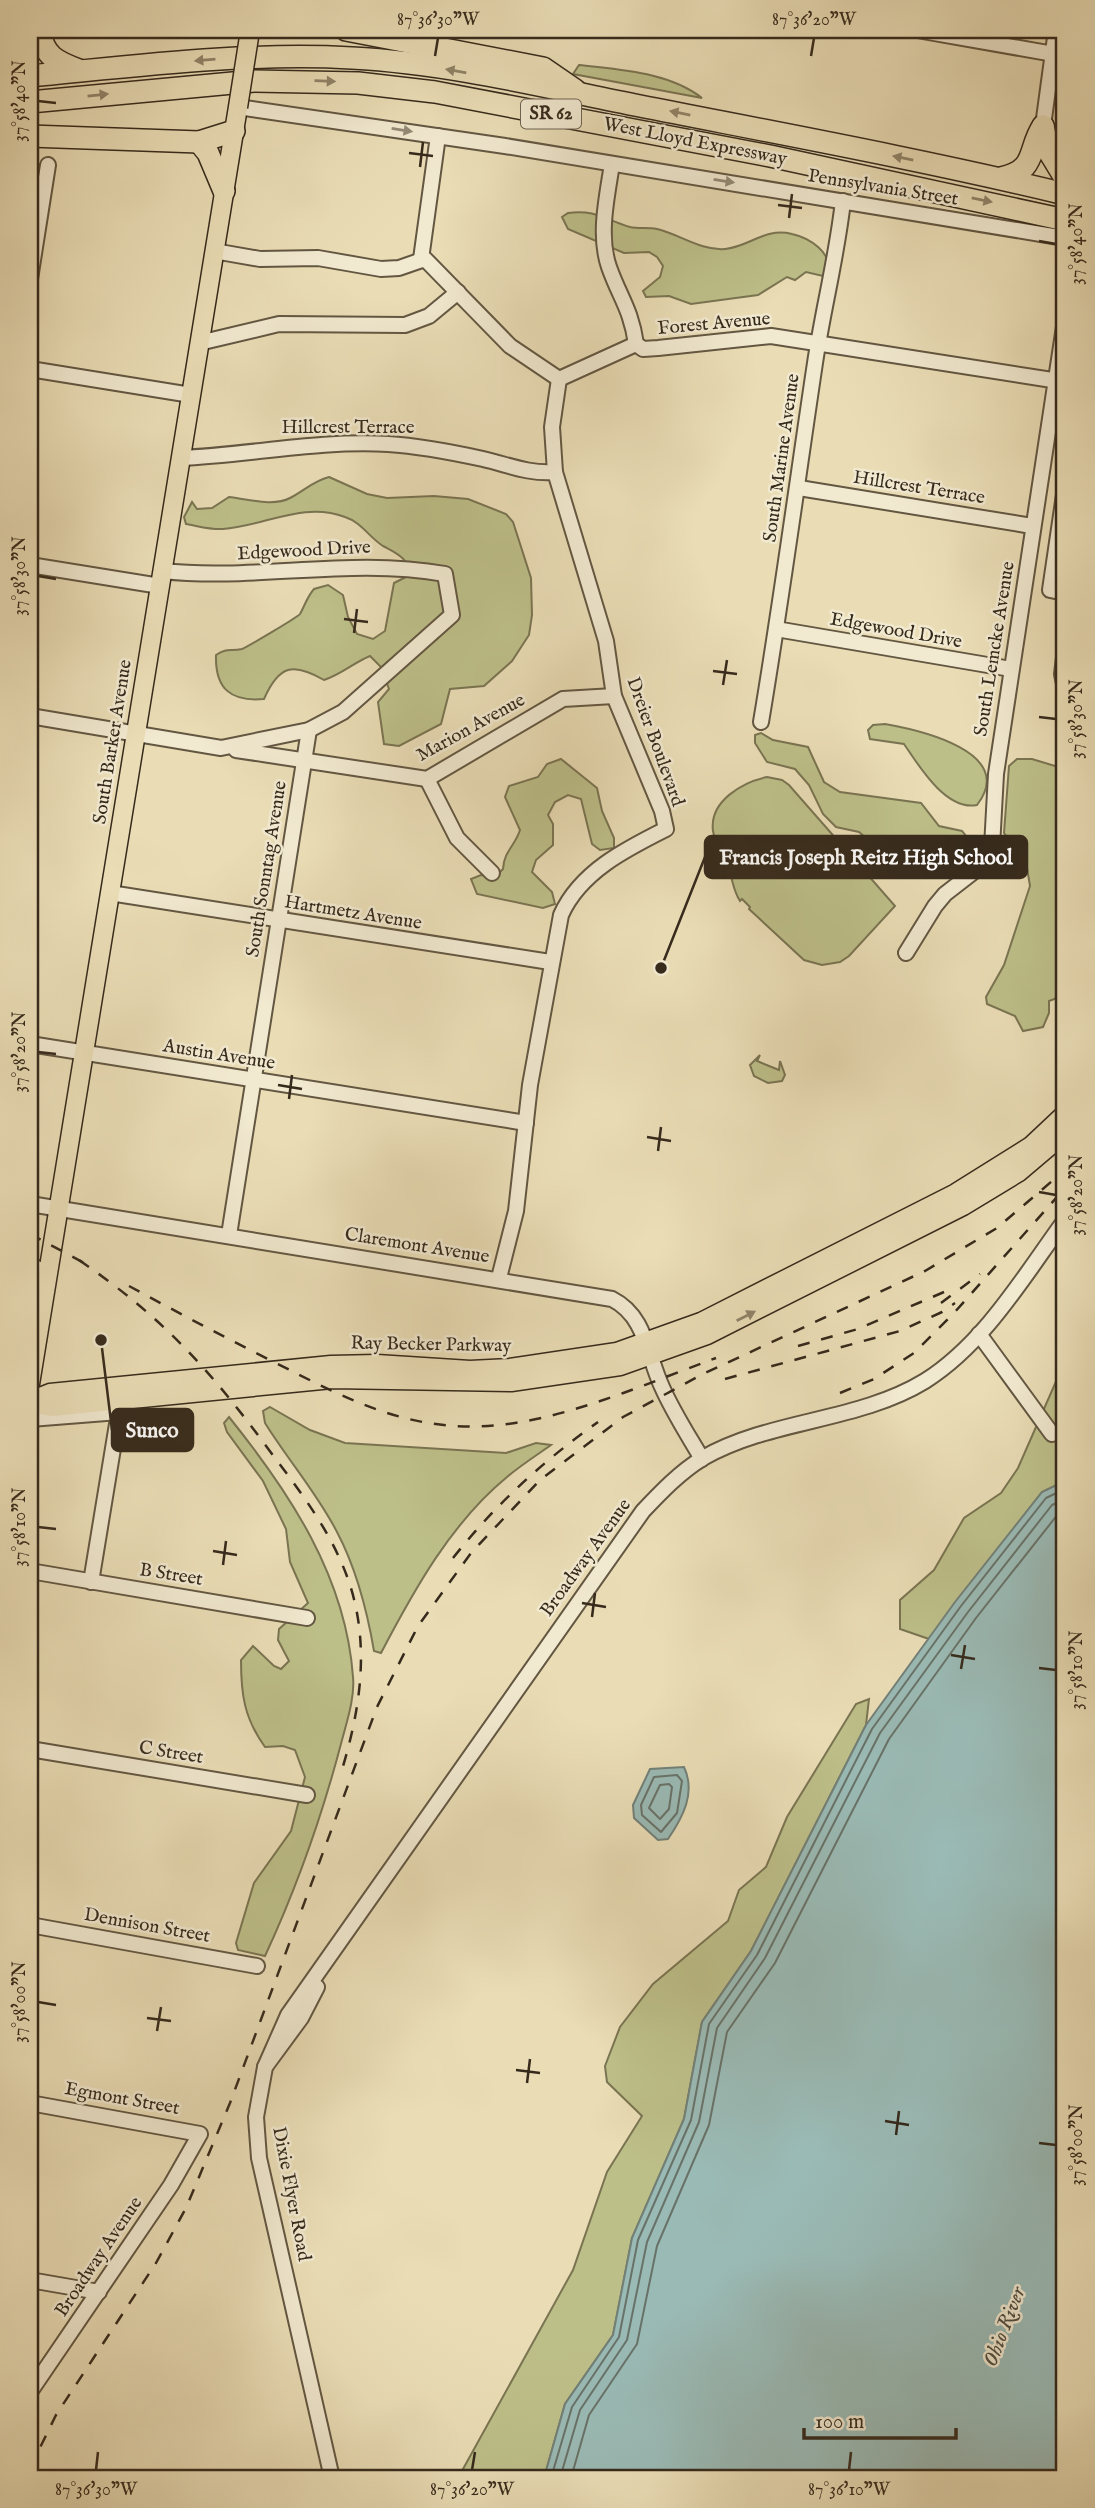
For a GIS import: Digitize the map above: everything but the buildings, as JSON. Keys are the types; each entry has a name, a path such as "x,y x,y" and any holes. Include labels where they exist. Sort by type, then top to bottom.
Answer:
{"highway":[{"path":"40,30 42,43 50,57 81,71"},
{"path":"346,30 543,68 579,93"},
{"name":"West Lloyd Expressway","path":"30,76 227,58 343,57 454,70 579,93 1001,178 1065,194"},
{"name":"West Lloyd Expressway","path":"30,102 254,81 370,84 435,92 757,153 1065,219"},
{"path":"1043,126 1048,150 1065,178"},
{"path":"1001,178 1019,172 1028,164 1043,126"},
{"path":"30,136 199,142 234,131"},
{"path":"199,142 208,153 224,191"}],"main road":[{"name":"South Barker Avenue","path":"30,1384 249,33"},
{"name":"Ray Becker Parkway","path":"30,1402 52,1406 332,1379 511,1382 595,1372 649,1350 956,1193 1011,1161 1065,1114"},
{"name":"Ray Becker Parkway","path":"649,1350 707,1335 963,1206 1018,1172 1065,1133"}],"street":[{"path":"1043,126 1059,55 1056,30"},
{"path":"926,31 1059,55"},
{"name":"Pennsylvania Street","path":"237,107 438,136 1065,238"},
{"path":"421,259 438,136"},
{"path":"612,164 605,249 609,268 629,309 636,344"},
{"path":"31,269 48,165"},
{"name":"South Marine Avenue","path":"761,722 799,488 819,342 834,274 843,201"},
{"path":"214,251 260,259 318,258 381,270 398,268 421,259 432,264 510,346 559,379"},
{"path":"199,343 279,324 405,325 429,316 458,292"},
{"name":"South Lemcke Avenue","path":"906,953 935,905 953,886 976,870 992,847 996,774 1010,668 1032,526 1060,381 1065,320"},
{"name":"Forest Avenue","path":"559,379 636,344 643,349 771,336 1060,381"},
{"path":"30,369 191,395"},
{"name":"Dreier Boulevard","path":"499,1278 516,1211 550,962 561,915 574,892 602,867 666,829 662,811 614,696 601,622 555,472 552,427 559,379"},
{"name":"Hillcrest Terrace","path":"180,458 220,456 280,447 387,444 456,453 532,474 555,472"},
{"name":"Hillcrest Terrace","path":"799,488 1032,526"},
{"path":"1065,488 1050,590 1065,593"},
{"name":"Edgewood Drive","path":"30,565 161,579 377,566 421,569 445,576 452,615 343,712 309,730"},
{"name":"Edgewood Drive","path":"776,629 1010,668"},
{"path":"1065,649 1062,674 1065,689"},
{"name":"Marion Avenue","path":"30,716 427,779 563,699 614,696"},
{"name":"Marion Avenue","path":"221,748 309,730"},
{"name":"South Sonntag Avenue","path":"229,1235 309,730"},
{"path":"427,779 457,838 492,873"},
{"name":"Hartmetz Avenue","path":"110,893 550,962"},
{"name":"Austin Avenue","path":"30,1044 526,1123"},
{"name":"Claremont Avenue","path":"30,1204 612,1298 630,1311 649,1350 661,1385 702,1459"},
{"name":"Broadway Avenue","path":"265,2067 281,2026 631,1526 661,1492 702,1459 730,1446 910,1389 952,1361 979,1334 1065,1220"},
{"path":"30,1264 47,1274"},
{"path":"979,1334 1052,1434"},
{"path":"30,1419 119,1412 140,1416"},
{"path":"91,1582 119,1412"},
{"name":"B Street","path":"30,1571 307,1618"},
{"name":"C Street","path":"30,1749 307,1795"},
{"name":"Dennison Street","path":"30,1925 257,1966"},
{"name":"Dixie Flyer Road","path":"265,2067 256,2117 259,2158 332,2478"},
{"name":"Egmont Street","path":"30,2103 193,2131 200,2134 196,2140"},
{"name":"Broadway Avenue","path":"30,2392 172,2185 196,2140"},
{"path":"30,2280 99,2292"}],"green space":[{"path":"579,65 659,77 689,89 702,98 573,74"},
{"path":"568,213 593,214 630,227 657,229 716,249 734,247 774,233 792,234 813,243 824,253 829,266 828,273 823,276 806,272 795,280 787,277 758,295 691,304 669,296 646,297 643,291 660,277 663,266 657,257 649,252 624,253 568,229 562,217"},
{"path":"329,477 367,494 387,498 434,496 468,499 506,514 513,522 531,578 532,615 529,635 512,661 484,686 450,689 441,724 399,746 384,744 378,702 389,689 381,667 370,656 324,680 304,671 288,670 275,679 264,699 234,695 227,691 218,677 216,655 226,650 242,649 291,620 300,614 314,589 328,585 343,595 348,617 357,634 373,639 385,631 394,583 408,576 407,565 402,557 378,542 351,519 314,512 223,529 186,524 184,517 192,502 197,509 212,508 229,497 268,502 283,501"},
{"path":"885,724 940,738 975,758 985,771 986,787 977,805 966,805 944,794 926,775 904,744 870,739 868,730 873,725"},
{"path":"761,733 773,740 808,747 824,782 840,792 921,803 939,826 962,831 966,836 959,856 945,863 937,861 922,850 873,844 859,832 836,827 823,814 809,785 795,769 767,762 755,743 755,735"},
{"path":"561,759 597,788 602,811 614,838 614,848 600,850 592,844 581,799 568,795 555,802 548,815 553,824 553,845 536,860 532,872 552,892 555,904 543,908 477,894 471,879 481,875 496,876 503,869 505,858 520,830 505,797 509,786 538,777 547,764"},
{"path":"1017,759 1032,759 1065,769 1065,995 1049,1001 1049,1013 1043,1027 1023,1031 1015,1016 987,1004 986,997 1004,965 1030,886 1026,862 1004,833 1009,766"},
{"path":"767,777 782,780 789,785 895,906 849,956 840,962 822,965 804,960 749,909 742,899 740,901 736,893 716,841 713,820 722,802 738,788"},
{"path":"760,1055 757,1061 779,1070 780,1061 785,1075 782,1081 768,1083 754,1076 750,1065"},
{"path":"1065,1361 1065,1481 1042,1492 929,1639 900,1629 900,1600 934,1570 964,1518 1001,1493 1018,1468"},
{"path":"270,1407 310,1430 345,1443 506,1453 536,1443 551,1445 507,1477 468,1515 435,1559 381,1653 374,1651 360,1590 337,1532 265,1423 263,1411"},
{"path":"229,1417 293,1506 327,1571 348,1640 353,1677 350,1709 326,1795 298,1877 265,1956 238,1950 236,1943 254,1883 291,1831 305,1777 295,1750 283,1746 265,1747 252,1726 245,1705 241,1660 253,1646 274,1666 281,1669 289,1661 278,1640 279,1629 308,1603 290,1562 286,1529 263,1481 227,1432 224,1423"},
{"path":"869,1699 866,1725 751,1951 702,2022 684,2119 632,2238 613,2335 565,2404 544,2478 458,2478 573,2270 607,2172 642,2116 607,2082 605,2066 620,2027 653,1984 728,1921 739,1890 766,1867 787,1817 856,1704"}],"water":[{"name":"Ohio River","path":"1065,1481 1065,2478 544,2478 565,2404 613,2335 632,2238 684,2119 702,2022 751,1951 866,1725 955,1602 1042,1492"},
{"path":"684,1767 689,1786 686,1804 668,1839 658,1840 634,1818 633,1805 650,1769"}],"railway":[{"path":"30,2468 56,2415 156,2263 186,2208 230,2103 377,1707 418,1626 471,1553 540,1480 623,1417 703,1374 925,1271 997,1228 1065,1170"},
{"path":"840,1393 874,1379 914,1353 954,1313 1065,1188"},
{"path":"30,1234 88,1265"},
{"path":"79,1260 162,1325 207,1372 295,1485 317,1516 335,1550 350,1585 356,1609 361,1656 357,1703 341,1773"},
{"path":"941,1303 980,1274"},
{"path":"129,1286 330,1390 387,1413 416,1421 447,1425 515,1423 565,1412 716,1358"},
{"path":"798,1346 858,1329 951,1289"},
{"path":"725,1379 900,1331 942,1312 955,1303"},
{"path":"453,1558 521,1485 558,1452 598,1422"}],"place":[{"name":"Francis Joseph Reitz High School","path":"661,968"},
{"name":"Sunco","path":"101,1340"}]}
